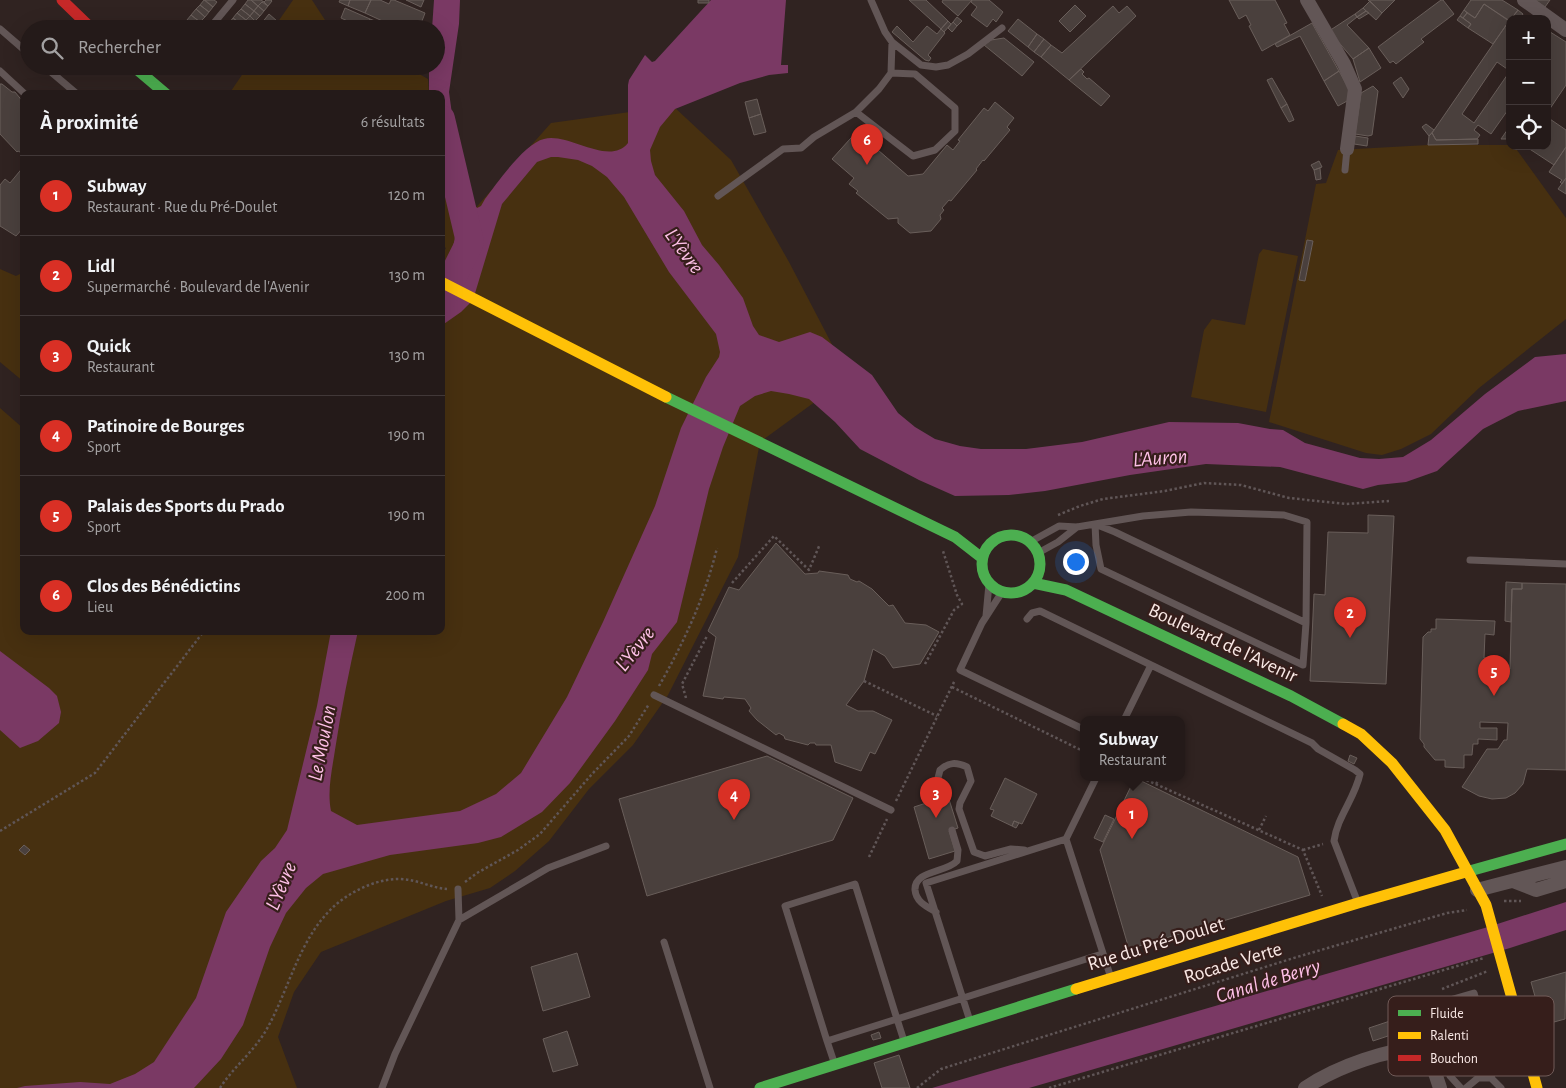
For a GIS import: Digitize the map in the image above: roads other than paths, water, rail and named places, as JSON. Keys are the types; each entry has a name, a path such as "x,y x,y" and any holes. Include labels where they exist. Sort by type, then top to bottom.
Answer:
{"main road":[{"path":"62,0 83,20"},
{"path":"144,75 161,90"},
{"path":"445,284 678,403 955,537 982,558"},
{"path":"1008,534 1021,536 1030,542 1038,553 1040,567 1038,575 1033,583 1016,593 1002,592 989,584 981,567 985,549 996,538 1008,534"},
{"path":"955,537 991,542"},
{"name":"Boulevard de l'Avenir","path":"1040,567 1066,590"},
{"name":"Boulevard de l'Avenir","path":"1033,583 1066,590 1291,696 1360,734 1392,763 1445,830 1486,905 1512,996"},
{"name":"Rue du Pré-Doulet","path":"760,1088 1358,903 1566,844"}],"street":[{"path":"1307,0 1344,64 1355,89 1347,149"},
{"path":"1524,0 1566,30"},
{"path":"1477,890 1566,867"},
{"path":"1513,880 1536,890 1566,881"},
{"path":"1305,1088 1332,1073 1388,1053"},
{"path":"1436,1076 1440,1088"}],"lane":[{"path":"217,20 233,0"},
{"path":"872,0 885,32 892,42 921,65 936,67 948,65 968,54 1002,28"},
{"path":"0,29 20,46"},
{"path":"718,196 782,149 801,148 814,137 856,112 891,74 892,42"},
{"path":"0,71 21,90"},
{"path":"856,112 913,156 935,150 955,131 955,108 915,74 891,74"},
{"path":"55,75 72,90"},
{"path":"1345,170 1347,149"},
{"path":"1030,542 1060,526 1077,527 1095,524 1143,516 1191,512 1284,515 1307,522 1306,623 1303,665 1100,569 1095,524"},
{"path":"1095,524 1306,623"},
{"path":"1038,553 1058,542 1077,527"},
{"path":"1470,560 1566,564"},
{"path":"985,619 989,584"},
{"path":"1002,592 985,619 960,670 1080,728"},
{"path":"1027,619 1032,613 1040,611 1312,742 1318,749 1360,774 1358,786 1336,832 1334,841 1358,903"},
{"path":"1126,716 1151,666"},
{"path":"654,695 892,810"},
{"path":"943,798 938,778 940,770 952,763 967,767 972,781 960,803 959,809 974,852 985,856 1011,849 1030,850"},
{"path":"1095,781 1066,839 1111,978"},
{"path":"936,912 916,898 916,883 920,878 948,868 957,861 958,850 952,830"},
{"path":"970,1022 926,883 1066,839"},
{"path":"460,920 548,868 606,846"},
{"path":"834,1064 785,906 855,884 904,1042"},
{"path":"382,1088 395,1054 460,920 458,889"},
{"path":"664,942 710,1088"},
{"path":"827,1041 1102,954"},
{"path":"1464,996 1474,993 1475,996"},
{"path":"1450,1076 1461,1088"},
{"path":"1466,1088 1478,1078 1491,1078 1501,1088"}],"water":[{"path":"434,0 460,0 459,24 449,92 454,129 460,152 462,175 477,208 481,206 490,192 520,156 537,142 554,138 610,152 620,149 628,143 629,80 645,55 652,62 655,61 711,0 786,0 781,65 788,65 788,73 769,75 740,83 675,109 660,127 650,150 655,175 684,211 702,245 743,298 753,326 759,335 779,342 810,332 822,337 872,375 898,413 915,427 935,439 960,446 981,449 1026,449 1082,442 1169,422 1238,423 1283,430 1305,443 1360,458 1403,457 1431,440 1485,394 1535,357 1566,354 1566,401 1518,411 1483,429 1437,471 1406,482 1378,485 1363,489 1280,467 1206,464 1130,475 1045,491 1009,495 955,496 919,480 860,449 835,422 809,399 771,391 755,396 740,406 723,447 709,489 677,622 652,654 648,670 615,721 570,783 542,812 501,837 478,843 390,855 323,874 306,888 286,913 270,947 243,1025 221,1059 194,1088 17,1088 80,1082 110,1084 135,1074 154,1062 196,998 226,912 261,861 275,848 287,830 317,706 330,635 357,635 331,773 331,811 357,825 460,811 496,794 521,773 567,697 603,622 655,506 681,428 706,377 719,357 720,352 716,334 669,272 624,197 607,177 592,166 578,160 558,157 551,157 537,162 502,204 473,300 461,312 445,323 445,276 449,267 456,232 445,178 445,90 429,90 429,75 445,75 445,20 433,20"},
{"path":"0,651 57,696 61,712 59,723 38,741 20,748 0,730"},
{"path":"1566,902 1566,930 1510,948 1029,1088 932,1088 1488,927"}],"waterway":[{"name":"Le Moulon","path":"445,136 470,242 445,292"}],"place":[{"name":"Clos des Bénédictins","path":"867,165"},
{"name":"Lidl","path":"1350,638"},
{"name":"Palais des Sports du Prado","path":"1494,696"},
{"name":"Quick","path":"936,818"},
{"name":"Patinoire de Bourges","path":"734,820"},
{"name":"Subway","path":"1132,839"}],"water label":[{"name":"L'Yèvre","path":"684,251"},
{"name":"L'Auron","path":"1160,458"},
{"name":"L'Yèvre","path":"635,649"},
{"name":"L'Yèvre","path":"281,886"},
{"name":"Canal de Berry","path":"1268,981"}]}
